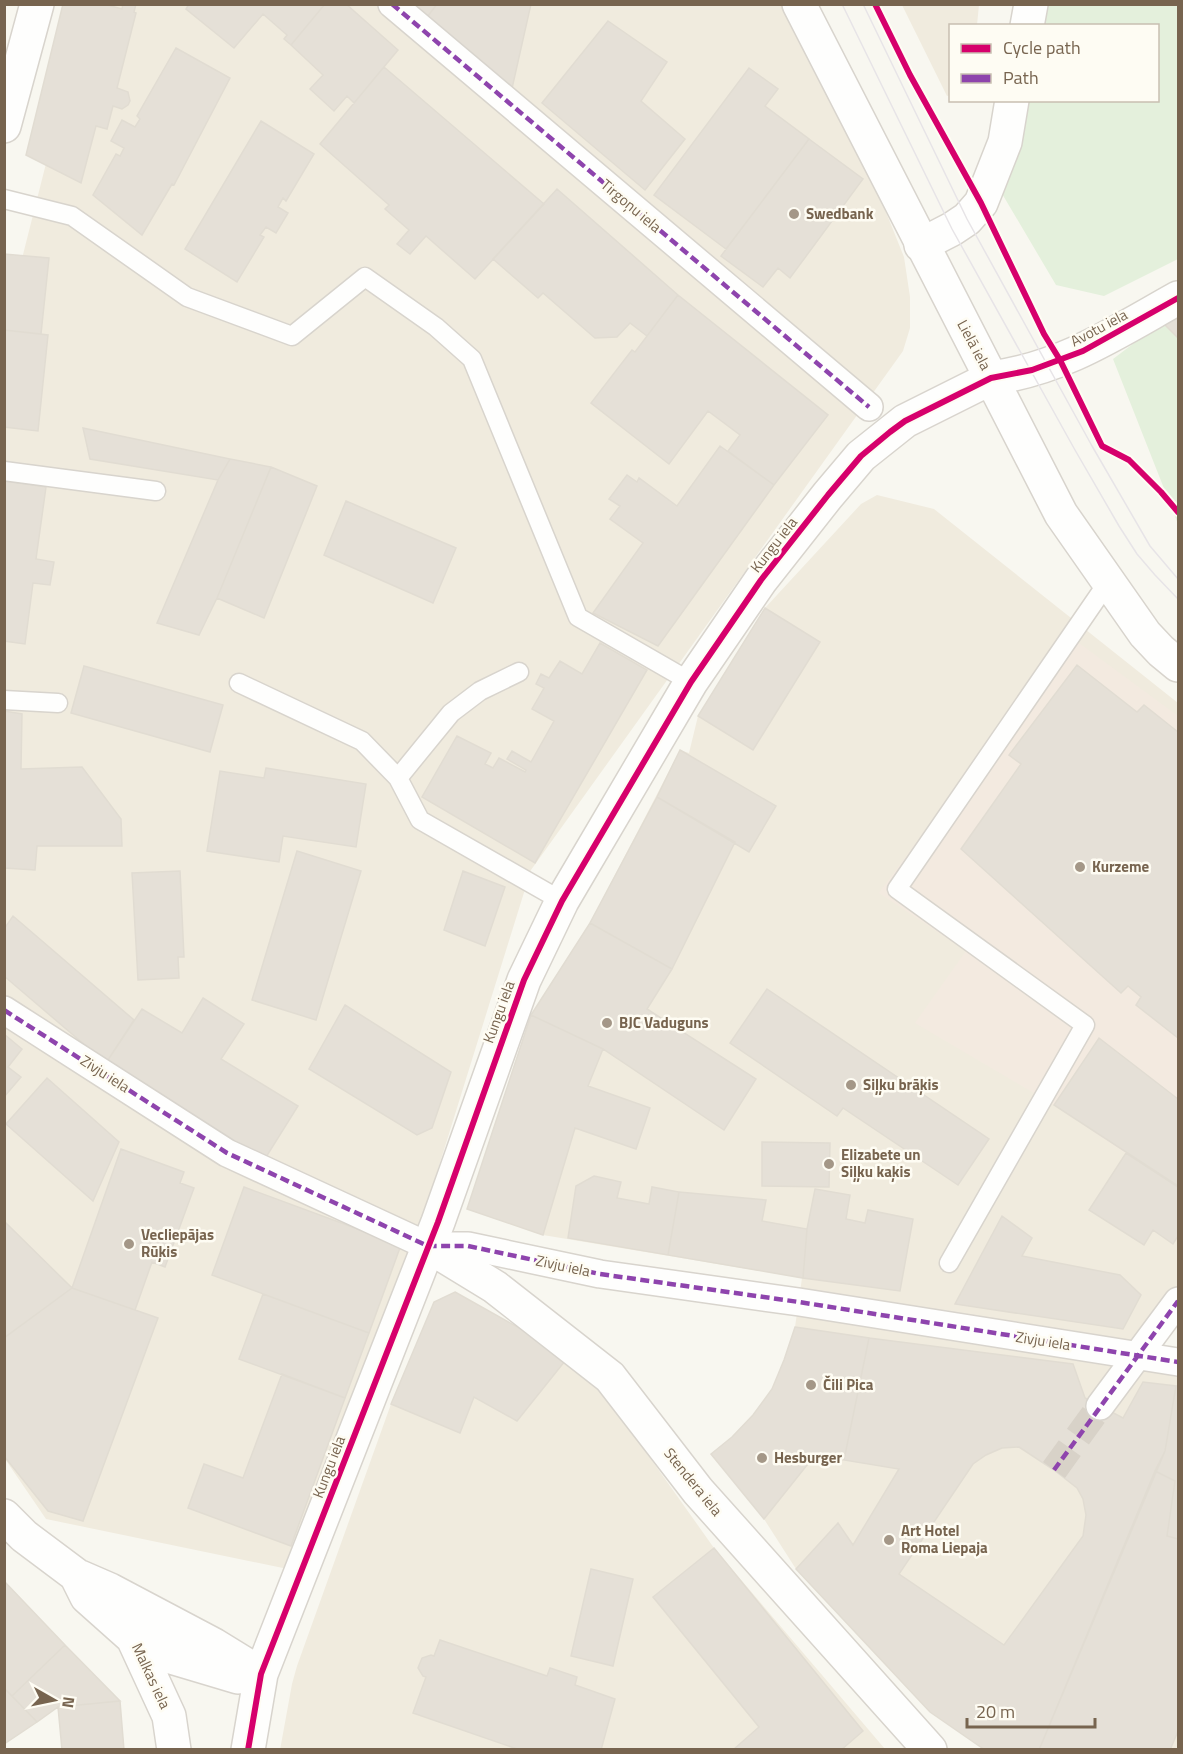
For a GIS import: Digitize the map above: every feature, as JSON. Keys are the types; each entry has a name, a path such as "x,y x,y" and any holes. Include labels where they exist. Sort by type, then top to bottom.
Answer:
{"street":[{"path":"4,126 37,4"},
{"name":"Tirgoņu iela","path":"392,4 869,407"},
{"name":"Lielā iela","path":"799,4 1061,514 1145,634 1179,665"},
{"path":"1027,24 1030,4"},
{"path":"921,245 967,219 981,203 1005,142 1012,102"},
{"name":"Avotu iela","path":"991,378 1032,370 1083,351 1179,298"},
{"name":"Kungu iela","path":"248,1749 261,1674 428,1246 524,980 562,901 691,682 761,580 828,495 861,456 905,422 991,378"},
{"name":"Zivju iela","path":"4,1010 227,1153 428,1246 468,1246 600,1274 799,1302 1179,1362"},
{"name":"Stendera iela","path":"428,1246 495,1287 610,1377 698,1491 930,1749"},
{"path":"1100,1406 1179,1301"},
{"name":"Malkas iela","path":"4,1516 24,1536 76,1575 87,1597 133,1638 169,1716 174,1749"},
{"path":"76,1575 110,1590 214,1645 261,1674"},
{"path":"133,1638 171,1657 238,1677 261,1674"}],"lane":[{"path":"4,199 72,216 187,297 292,336 365,277 436,327 472,359 578,617 691,682"},
{"path":"4,471 156,491"},
{"path":"949,1263 1085,1025 897,889 1108,582"},
{"path":"398,778 451,713 480,691 519,672"},
{"path":"238,683 362,741 398,778 420,820 562,901"},
{"path":"4,700 58,703"}],"shaded area":[{"path":"86,5 782,5 863,155 904,257 910,297 910,328 903,351 531,870 312,1574 46,1519 5,1459 4,330"},
{"path":"902,5 979,5 977,24 949,24 949,95 947,96"},
{"path":"877,495 934,509 1178,703 1178,1302 1138,1356 1178,1366 1178,1749 985,1749 930,1712 796,1569 764,1519 711,1454 732,1437 753,1415 772,1389 795,1327 802,1278 543,1235 467,1209 531,1015 590,923 680,750 689,753 698,716 765,608 861,504"},
{"path":"1068,635 1178,716 1178,1189 1054,1105 915,1023 966,951 879,893"},
{"path":"455,1292 567,1359 604,1393 714,1548 885,1749 280,1750 297,1666 391,1404 434,1302"}],"green space":[{"path":"1043,5 1178,5 1178,259 1104,296 1056,285 1001,192 1021,102 1159,102 1159,24 1038,24"},
{"path":"1162,322 1178,338 1178,524 1113,359"}],"building":[{"path":"63,4 104,4 122,9 123,4 136,4 134,12 136,13 117,88 128,92 130,101 122,109 113,106 107,129 96,126 81,183 26,155"},
{"path":"189,4 325,4 291,45 284,39 287,35 263,14 234,48 186,9"},
{"path":"325,4 346,4 398,50 354,103 347,96 334,111 310,89 323,75 291,45"},
{"path":"406,4 437,4 425,20"},
{"path":"437,4 531,4 511,93 425,20"},
{"path":"608,21 667,62 641,101 685,139 645,190 542,103"},
{"path":"176,48 230,78 174,185 172,184 142,235 93,195 116,154 120,156 124,148 111,141 122,120 135,127 140,119 137,116"},
{"path":"384,67 544,204 475,279 426,236 410,254 397,244 409,230 385,209 389,205 320,144"},
{"path":"749,68 778,89 765,106 809,139 726,249 654,195"},
{"path":"261,121 314,154 286,201 283,198 278,207 288,213 276,233 266,227 260,235 264,237 237,282 185,249"},
{"name":"Swedbank","path":"809,139 863,179 790,278 778,268 763,287 721,256"},
{"path":"557,189 678,295 647,336 630,323 617,337 595,338 543,293 538,298 493,259"},
{"path":"4,254 49,258 41,334 4,330"},
{"path":"678,295 828,415 774,485 728,451 740,435 708,411 669,464 591,403 632,350 635,352"},
{"path":"1178,315 1178,338 1162,322"},
{"path":"4,330 48,335 38,431 4,427"},
{"path":"83,428 230,459 218,480 90,459"},
{"path":"720,446 774,485 658,646 593,613 643,543 610,519 620,506 609,499 627,475 637,482 639,478 677,506"},
{"path":"230,459 271,467 217,598 199,635 157,623 218,480"},
{"path":"271,467 317,486 264,618 217,598"},
{"path":"4,481 46,487 36,559 54,562 50,585 33,583 25,644 4,641"},
{"path":"346,501 456,548 433,603 324,555"},
{"path":"765,608 820,642 753,750 698,716"},
{"path":"600,643 647,670 535,863 422,797 457,736 491,753 485,764 493,768 499,758 525,772 526,770 507,759 512,751 531,762 554,721 532,709 544,688 536,684 541,674 549,678 560,661 582,674"},
{"name":"Kurzeme","path":"1077,665 1137,712 1144,705 1178,732 1178,1038 1136,1005 1141,997 1128,986 1121,993 961,849 1021,764 1009,755"},
{"path":"84,666 223,705 210,752 71,713"},
{"path":"4,711 22,714 21,769 82,767 121,819 122,846 37,846 35,870 4,868"},
{"path":"680,750 776,806 749,852 657,797"},
{"path":"266,768 366,784 356,847 283,836 279,862 207,851 220,771 264,778"},
{"path":"657,797 735,842 672,969 590,923"},
{"path":"297,851 361,871 316,1020 252,1000"},
{"path":"180,871 184,957 178,957 179,978 138,980 132,873"},
{"path":"463,871 505,887 485,946 444,930"},
{"path":"13,916 134,1020 106,1063 4,976 4,929"},
{"path":"590,923 672,969 647,1009 756,1079 724,1130 603,1049 531,1015"},
{"name":"Siļķu brāķis","path":"767,989 989,1139 958,1185 843,1108 837,1116 730,1043"},
{"path":"203,998 244,1024 221,1059 298,1106 263,1162 106,1063 142,1009 182,1033"},
{"path":"345,1005 451,1072 432,1128 417,1135 309,1069"},
{"path":"531,1015 603,1049 588,1086 650,1108 636,1149 575,1128 543,1235 467,1209"},
{"path":"4,1034 22,1049 8,1067 21,1077 4,1097"},
{"path":"1099,1038 1178,1099 1178,1186 1054,1105"},
{"path":"47,1078 119,1142 93,1201 6,1124"},
{"path":"762,1142 830,1143 829,1187 762,1186"},
{"path":"121,1149 184,1172 180,1183 194,1188 165,1267 152,1262 135,1310 72,1288"},
{"path":"1126,1153 1178,1187 1178,1236 1173,1244 1153,1230 1144,1245 1089,1210"},
{"path":"594,1176 621,1182 617,1198 649,1204 652,1187 679,1192 668,1255 568,1238 576,1186"},
{"path":"244,1187 401,1245 369,1333 212,1275"},
{"path":"815,1189 850,1195 846,1219 865,1223 868,1210 913,1219 900,1291 803,1278 807,1229"},
{"path":"679,1192 766,1200 762,1221 807,1229 803,1278 668,1255"},
{"path":"1002,1216 1032,1238 1022,1256 1120,1275 1141,1295 1123,1329 955,1304"},
{"path":"4,1221 72,1288 4,1338"},
{"path":"72,1288 158,1318 83,1521 48,1511 4,1456 4,1338"},
{"path":"455,1292 569,1356 517,1421 474,1397 460,1433 391,1404 434,1302"},
{"path":"263,1294 369,1333 345,1398 239,1359"},
{"path":"795,1327 869,1338 844,1460 815,1455 764,1519 711,1454 732,1437 753,1415 772,1389"},
{"name":"Art Hotel Roma Liepaja","path":"869,1338 1073,1364 1085,1398 1123,1418 1143,1382 1176,1386 1165,1451 1039,1750 985,1750 930,1712 796,1569 838,1523 853,1545 899,1469 844,1460","holes":["1019,1447 1077,1488 1083,1499 1086,1515 1083,1536 1004,1645 899,1574 973,1464 986,1455 1002,1448"]},
{"path":"282,1374 345,1398 291,1546 188,1508 204,1464 243,1478"},
{"path":"1176,1386 1178,1386 1178,1539 1167,1536 1175,1481 1155,1471 1165,1451"},
{"path":"1155,1471 1175,1481 1167,1536 1178,1539 1178,1731 1170,1750 1039,1750"},
{"path":"714,1548 863,1731 841,1750 733,1750 759,1727 653,1597"},
{"path":"591,1569 633,1579 613,1666 571,1656"},
{"path":"4,1581 65,1645 12,1696 4,1688"},
{"path":"440,1640 547,1676 550,1668 577,1677 575,1685 615,1699 601,1750 520,1750 413,1713 426,1677 418,1668 422,1658 434,1656"},
{"path":"65,1645 120,1701 58,1707 37,1722 12,1696"},
{"path":"4,1688 37,1722 4,1744"},
{"path":"120,1701 124,1750 62,1750 58,1707"}],"tunnel":[{"path":"1054,1470 1100,1406"}],"tram line":[{"path":"842,4 952,229 1075,450 1137,554 1178,599"},
{"path":"863,4 967,219 1150,546 1178,579"}],"marked path":[{"path":"392,4 869,407"},
{"path":"4,1010 227,1153 428,1246 468,1246 600,1274 799,1302 1178,1362"},
{"path":"1054,1470 1178,1301"}],"cycle path":[{"path":"875,4 910,75 981,203 1044,334 1060,360 1102,446 1129,460 1178,512"},
{"path":"248,1750 261,1674 438,1222 524,980 562,901 691,682 761,580 828,495 861,456 890,432 905,421 991,378 1032,370 1083,351 1178,298"}],"place":[{"name":"Swedbank","path":"794,214"},
{"name":"Kurzeme","path":"1080,867"},
{"name":"BJC Vaduguns","path":"607,1023"},
{"name":"Siļķu brāķis","path":"851,1085"},
{"name":"Elizabete un Siļķu kaķis","path":"829,1164"},
{"name":"Vecliepājas Rūķis","path":"129,1244"},
{"name":"Čili Pica","path":"811,1385"},
{"name":"Hesburger","path":"762,1458"},
{"name":"Art Hotel Roma Liepaja","path":"889,1540"}]}
